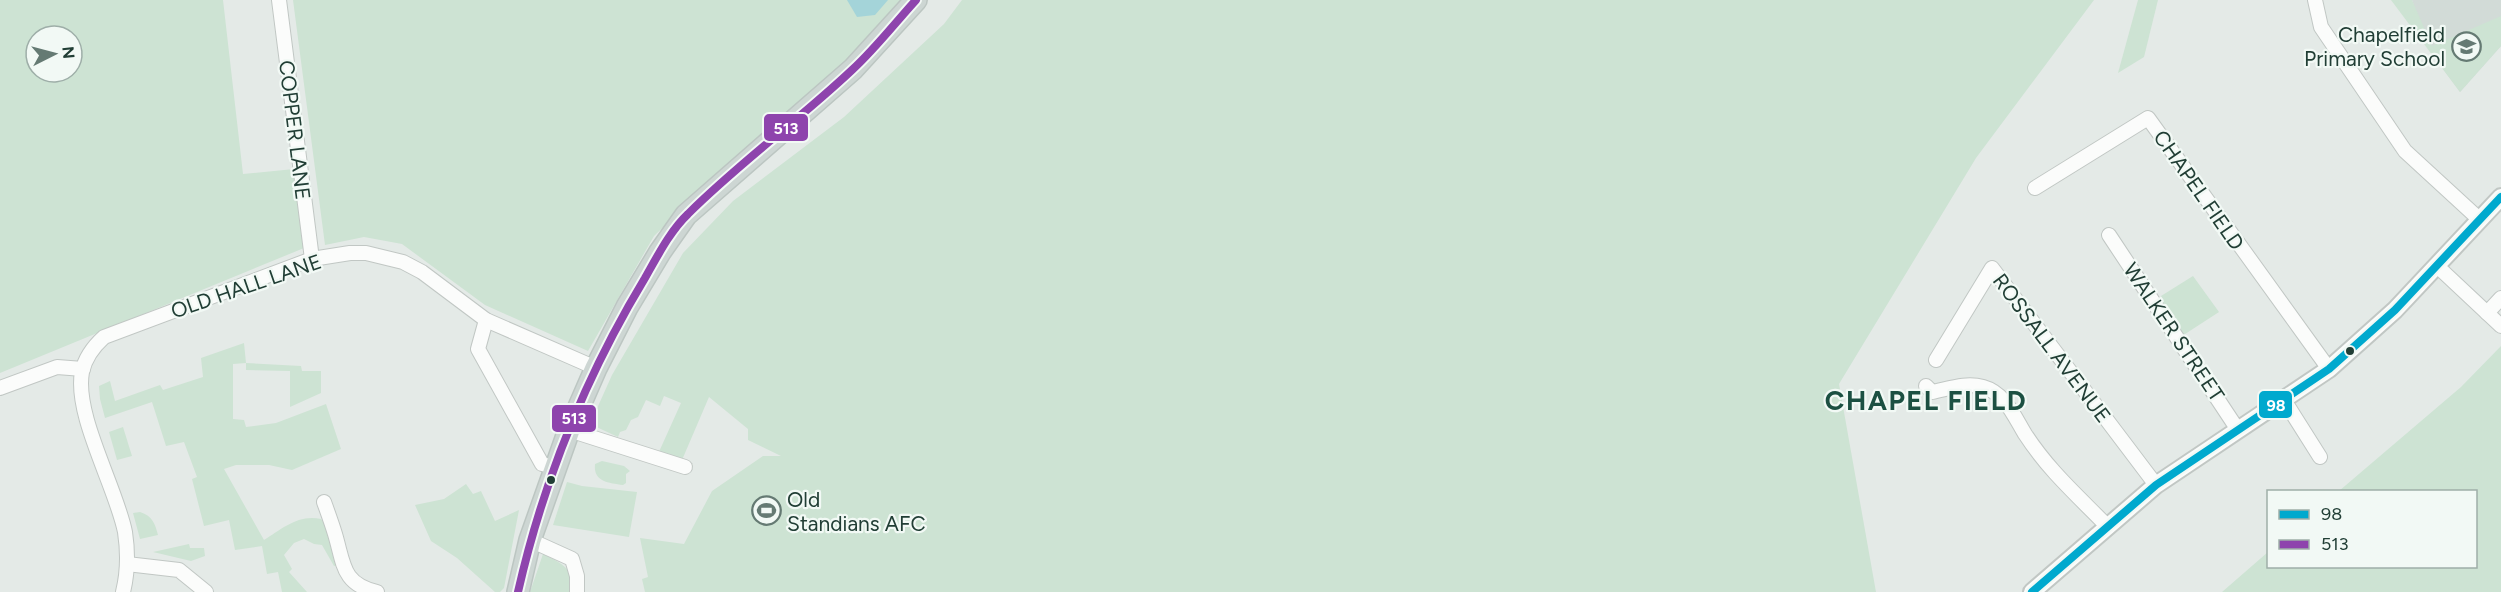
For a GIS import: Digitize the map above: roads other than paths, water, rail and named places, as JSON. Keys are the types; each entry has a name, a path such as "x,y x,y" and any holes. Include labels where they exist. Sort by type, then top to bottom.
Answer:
{"main road":[{"path":"518,592 530,540 569,430 596,368 660,252 686,215 709,192 853,69 916,0"}],"street":[{"name":"COPPER LANE","path":"279,0 312,259"},
{"path":"2315,0 2320,27 2405,151 2479,219"},
{"name":"CHAPEL FIELD","path":"2035,188 2148,118 2328,369"},
{"path":"2032,592 2156,485 2328,369 2395,310 2501,197"},
{"name":"WALKER STREET","path":"2109,235 2238,429"},
{"name":"OLD HALL LANE","path":"83,369 94,345 104,337 312,259 350,253 366,253 403,262 422,272 486,320 596,368"},
{"path":"2437,267 2501,326"},
{"name":"ROSSALL AVENUE","path":"1936,360 1992,268 2156,485"},
{"path":"2487,314 2501,298"},
{"path":"486,320 478,349 542,464 554,467"},
{"path":"0,388 57,367 83,369 81,384 86,416 124,530 127,564 123,592"},
{"path":"1926,386 1932,392 1963,386 1982,387 1998,395 2059,480 2108,527"},
{"path":"2284,400 2320,457"},
{"path":"569,430 685,467"},
{"path":"324,502 343,567 362,588 377,592"},
{"path":"530,540 572,559 577,576 577,592"},
{"path":"127,564 179,570 206,592"}],"water":[{"path":"847,0 888,0 875,15 857,17"}],"place":[{"name":"Chapelfield Primary School","path":"2466,46"},
{"name":"Old Standians AFC","path":"766,511"}],"district":[{"name":"CHAPEL FIELD","path":"1926,400"}]}
